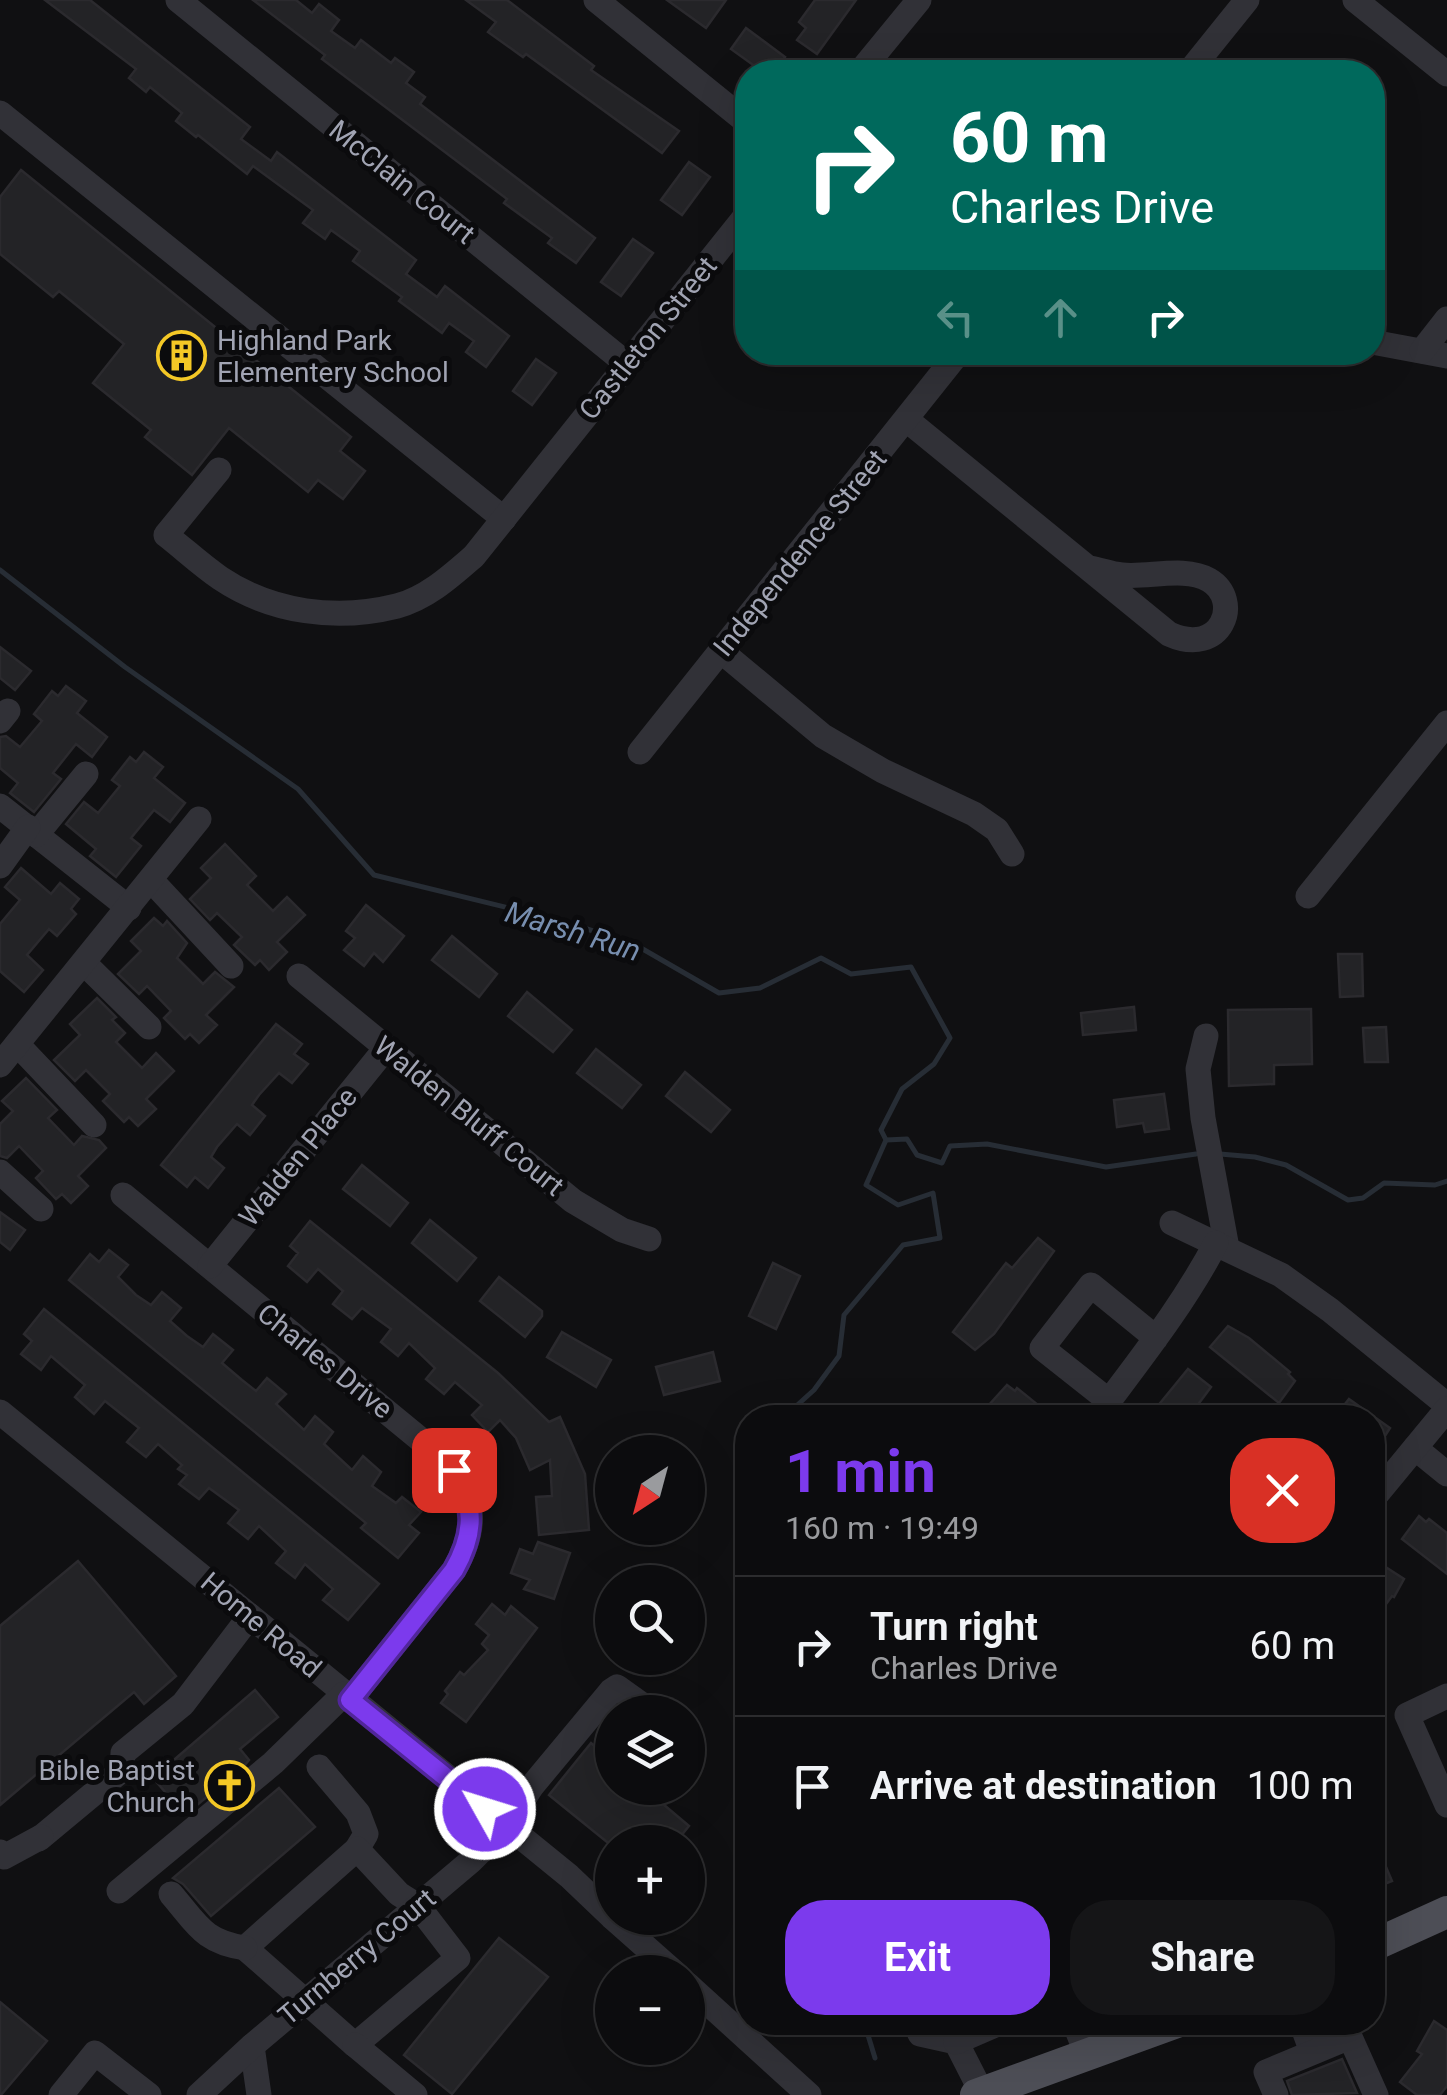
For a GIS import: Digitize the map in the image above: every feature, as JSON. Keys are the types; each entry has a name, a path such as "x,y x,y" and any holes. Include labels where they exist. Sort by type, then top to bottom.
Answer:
{"main road":[{"path":"1385,1940 1447,1912"},
{"path":"979,2094 1142,2035"}],"street":[{"name":"McClain Court","path":"178,0 627,364"},
{"path":"596,0 735,112"},
{"path":"870,60 919,0"},
{"path":"1199,60 1247,0"},
{"path":"1355,0 1447,74"},
{"path":"0,114 504,519"},
{"name":"Castleton Street","path":"219,470 166,535 222,579 276,605 332,615 399,606 444,583 474,556 735,229"},
{"path":"1385,344 1435,353 1447,320"},
{"name":"Independence Street","path":"640,752 949,365"},
{"path":"907,420 1169,634 1199,642 1213,635 1222,622 1225,605 1221,590 1205,577 1124,576 1090,568"},
{"path":"722,652 823,736 883,771 974,814 997,830 1012,854"},
{"path":"1308,896 1447,723"},
{"path":"0,866 86,774"},
{"path":"0,806 128,908"},
{"path":"0,1065 199,819"},
{"path":"151,880 232,966"},
{"path":"84,963 149,1027"},
{"name":"Walden Bluff Court","path":"300,976 573,1202 622,1230 649,1239"},
{"path":"1156,1338 1091,1285 1042,1348 1109,1401 1192,1290 1222,1245 1198,1070 1206,1036"},
{"path":"17,1044 94,1125"},
{"name":"Walden Place","path":"210,1266 386,1048"},
{"path":"0,1172 42,1209"},
{"name":"Charles Drive","path":"119,1891 273,1764 347,1697 454,1570 471,1531 471,1509 465,1488 438,1454 123,1194"},
{"path":"1172,1223 1258,1262 1302,1290 1447,1407 1385,1484"},
{"name":"Home Road","path":"0,1412 595,1900"},
{"path":"1415,1448 1447,1474"},
{"path":"0,1852 4,1857 40,1838 122,1770 123,1753 182,1704 250,1616"},
{"name":"Turnberry Court","path":"608,1695 617,1687 631,1695"},
{"path":"1447,1696 1407,1715 1447,1804"},
{"name":"Turnberry Court","path":"199,2095 506,1826 532,1786 595,1710"},
{"path":"246,1948 357,1849 366,1834 364,1822 319,1767"},
{"path":"356,2045 458,1958 418,1906 399,1894 357,1849"},
{"path":"171,1894 209,1938 222,1945 246,1948 415,2095"},
{"name":"Home Road","path":"633,1935 655,1955"},
{"path":"705,2000 735,2028"},
{"path":"743,2035 809,2095"},
{"path":"924,2035 956,2042 972,2035"},
{"path":"1079,2035 1087,2055"},
{"path":"1305,2035 1312,2052"},
{"path":"1276,2095 1266,2072 1350,2036 1376,2095"},
{"path":"956,2042 979,2094"},
{"path":"252,2046 259,2095"},
{"path":"61,2095 95,2054 136,2091"}],"building":[{"path":"45,0 90,0 250,127 241,139 271,161 277,152 416,260 406,274 437,297 445,286 509,336 486,367 466,352 474,341 449,323 442,333 399,301 402,297 353,261 360,251 331,230 325,239 303,223 313,210 253,166 247,174 196,137 176,121 182,113 150,87 146,92 129,78 136,69"},
{"path":"253,0 296,0 312,13 319,4 339,20 331,31 355,48 361,40 391,63 395,58 414,72 406,83 425,97 420,104 595,238 576,263 548,243 552,238 504,203 507,199 322,59 325,55"},
{"path":"466,0 507,0 594,66 591,70 679,131 662,153 526,54 523,57 488,32 496,22"},
{"path":"667,0 726,0 706,28"},
{"path":"815,0 856,0 817,54 797,40 806,28 799,22"},
{"path":"746,28 785,57 746,60 731,49"},
{"path":"689,162 710,177 682,215 661,200"},
{"name":"Highland Park Elementery School","path":"21,170 351,437 340,451 365,471 343,499 318,480 308,492 229,428 192,475 145,437 151,430 93,383 124,344 59,291 53,297 0,254 0,197"},
{"path":"633,239 653,253 621,296 601,282"},
{"path":"536,359 556,373 532,405 513,391"},
{"path":"0,647 31,671 15,690 0,678"},
{"path":"66,686 86,701 77,713 107,737 92,757 76,744 53,773 61,779 34,812 10,793 18,783 0,768 0,737 6,736 20,747 42,721 34,714 52,691 58,696"},
{"path":"144,752 163,767 154,778 185,803 170,822 154,810 131,838 141,846 116,877 90,856 96,849 66,824 84,802 98,813 120,786 112,780 130,757 136,762"},
{"path":"225,844 256,876 247,885 273,911 287,897 305,915 277,942 287,952 269,970 260,960 255,965 234,945 242,937 217,913 210,920 190,899 211,878 201,868"},
{"path":"21,868 51,894 60,883 79,899 71,909 76,914 57,936 49,929 27,955 43,970 24,992 0,971 0,924 20,900 5,887"},
{"path":"366,905 404,936 383,962 374,953 364,966 344,950 355,938 346,931"},
{"path":"154,918 163,926 167,921 187,943 177,958 203,984 215,972 234,987 206,1015 217,1025 199,1043 190,1034 185,1039 164,1018 171,1011 147,986 139,994 118,974 141,951 131,941"},
{"path":"452,936 497,974 479,997 432,960"},
{"path":"1338,954 1362,954 1363,996 1340,997"},
{"path":"527,992 572,1030 553,1052 508,1016"},
{"path":"97,998 125,1033 116,1042 142,1068 156,1053 174,1071 146,1099 156,1109 138,1126 129,1117 124,1122 103,1101 110,1094 86,1070 75,1081 54,1060 80,1035 70,1024"},
{"path":"1134,1007 1136,1030 1083,1035 1081,1013"},
{"path":"1311,1009 1312,1064 1274,1065 1274,1084 1229,1086 1228,1010"},
{"path":"276,1024 302,1044 294,1054 308,1064 292,1083 279,1073 259,1095 252,1105 265,1116 250,1135 237,1124 217,1147 211,1157 224,1168 208,1188 195,1177 187,1187 161,1165"},
{"path":"1386,1027 1388,1062 1365,1062 1363,1028"},
{"path":"596,1049 641,1085 622,1108 577,1073"},
{"path":"685,1072 730,1110 711,1132 666,1096"},
{"path":"26,1078 57,1110 48,1118 74,1145 82,1136 99,1140 106,1148 78,1176 88,1186 71,1203 62,1194 56,1199 36,1178 43,1171 19,1146 7,1158 0,1156 0,1124 13,1111 2,1101"},
{"path":"1164,1094 1169,1129 1145,1132 1143,1123 1117,1127 1114,1100"},
{"path":"362,1165 408,1203 390,1226 343,1189"},
{"path":"0,1212 25,1230 10,1250 0,1242"},
{"path":"430,1220 476,1258 457,1281 412,1243"},
{"path":"310,1221 498,1373 549,1422 560,1417 585,1474 589,1530 539,1535 536,1497 552,1496 550,1460 530,1470 516,1438 500,1420 488,1432 472,1415 482,1405 455,1382 444,1394 426,1379 435,1368 409,1343 398,1356 381,1342 391,1329 362,1308 352,1319 333,1304 343,1291 318,1269 307,1282 288,1266 298,1253 290,1246"},
{"path":"1038,1238 1054,1251 994,1334 975,1350 953,1332 1006,1263 1012,1268"},
{"path":"109,1250 128,1265 118,1277 136,1295 151,1305 162,1292 181,1308 170,1321 187,1336 203,1347 213,1334 233,1350 222,1363 256,1391 267,1378 286,1394 276,1404 304,1430 315,1416 333,1432 324,1444 352,1470 363,1456 381,1472 372,1486 396,1503 402,1497 421,1512 409,1525 419,1533 398,1558 361,1528 366,1523 69,1280 90,1254 99,1262"},
{"path":"773,1263 800,1276 776,1329 749,1316"},
{"path":"499,1277 542,1311 525,1337 480,1301"},
{"path":"44,1309 379,1584 348,1620 323,1600 333,1589 305,1564 295,1578 276,1563 286,1551 259,1526 248,1539 228,1523 239,1510 209,1488 199,1499 179,1484 187,1475 178,1469 182,1465 158,1444 146,1457 127,1442 139,1428 105,1401 94,1414 75,1397 85,1385 51,1356 41,1370 21,1354 32,1341 24,1334"},
{"path":"1228,1326 1290,1372 1295,1381 1279,1403 1210,1347"},
{"path":"562,1332 611,1360 596,1387 547,1357"},
{"path":"713,1352 720,1381 664,1395 656,1367"},
{"path":"1188,1369 1211,1387 1198,1405 1159,1405"},
{"path":"1007,1385 1038,1405 989,1405"},
{"path":"1419,1516 1447,1533 1447,1574 1402,1539"},
{"path":"538,1542 570,1553 554,1599 524,1589 530,1580 511,1573 520,1549 533,1554"},
{"path":"78,1561 176,1676 144,1704 134,1692 0,1805 0,1626"},
{"path":"1385,1567 1404,1579 1385,1605"},
{"path":"492,1604 505,1615 511,1606 537,1628 466,1722 441,1703 460,1672 464,1675 488,1650 482,1644 489,1635 476,1624"},
{"path":"255,1690 278,1717 240,1749 249,1760 244,1766 185,1815 153,1778"},
{"path":"591,1743 595,1746 595,1805 664,1805 688,1825 595,1825 595,1832 549,1795"},
{"path":"279,1788 315,1827 211,1916 173,1878"},
{"path":"1385,1865 1392,1881 1385,1884"},
{"path":"499,1938 548,1977 452,2094 404,2055"},
{"path":"0,2002 47,2041 1,2095 0,2095"},
{"path":"1434,2021 1447,2030 1447,2086 1440,2095 1417,2095 1400,2082 1422,2054 1417,2051"},
{"path":"1342,2059 1357,2093 1292,2095 1287,2081"}],"waterway":[{"name":"Marsh Run","path":"0,570 125,667 298,789 374,875 562,921 634,944 719,993 760,988 821,958 851,974 911,967 950,1038 934,1064 902,1089 881,1130 886,1140 866,1185 898,1205 933,1193 940,1238 903,1245 844,1315 839,1356 797,1405"},
{"path":"886,1140 907,1139 917,1155 942,1163 950,1146 987,1144 1106,1167 1196,1154"},
{"path":"1220,1154 1286,1165 1348,1200 1363,1198 1384,1183 1435,1185 1447,1181"},
{"name":"Marsh Run","path":"868,2035 875,2058"}],"place":[{"name":"Highland Park Elementery School","path":"182,356"},
{"name":"Bible Baptist Church","path":"230,1786"}],"route":[{"path":"454,1470 471,1509 471,1531 464,1553 350,1700 485,1809"}]}
